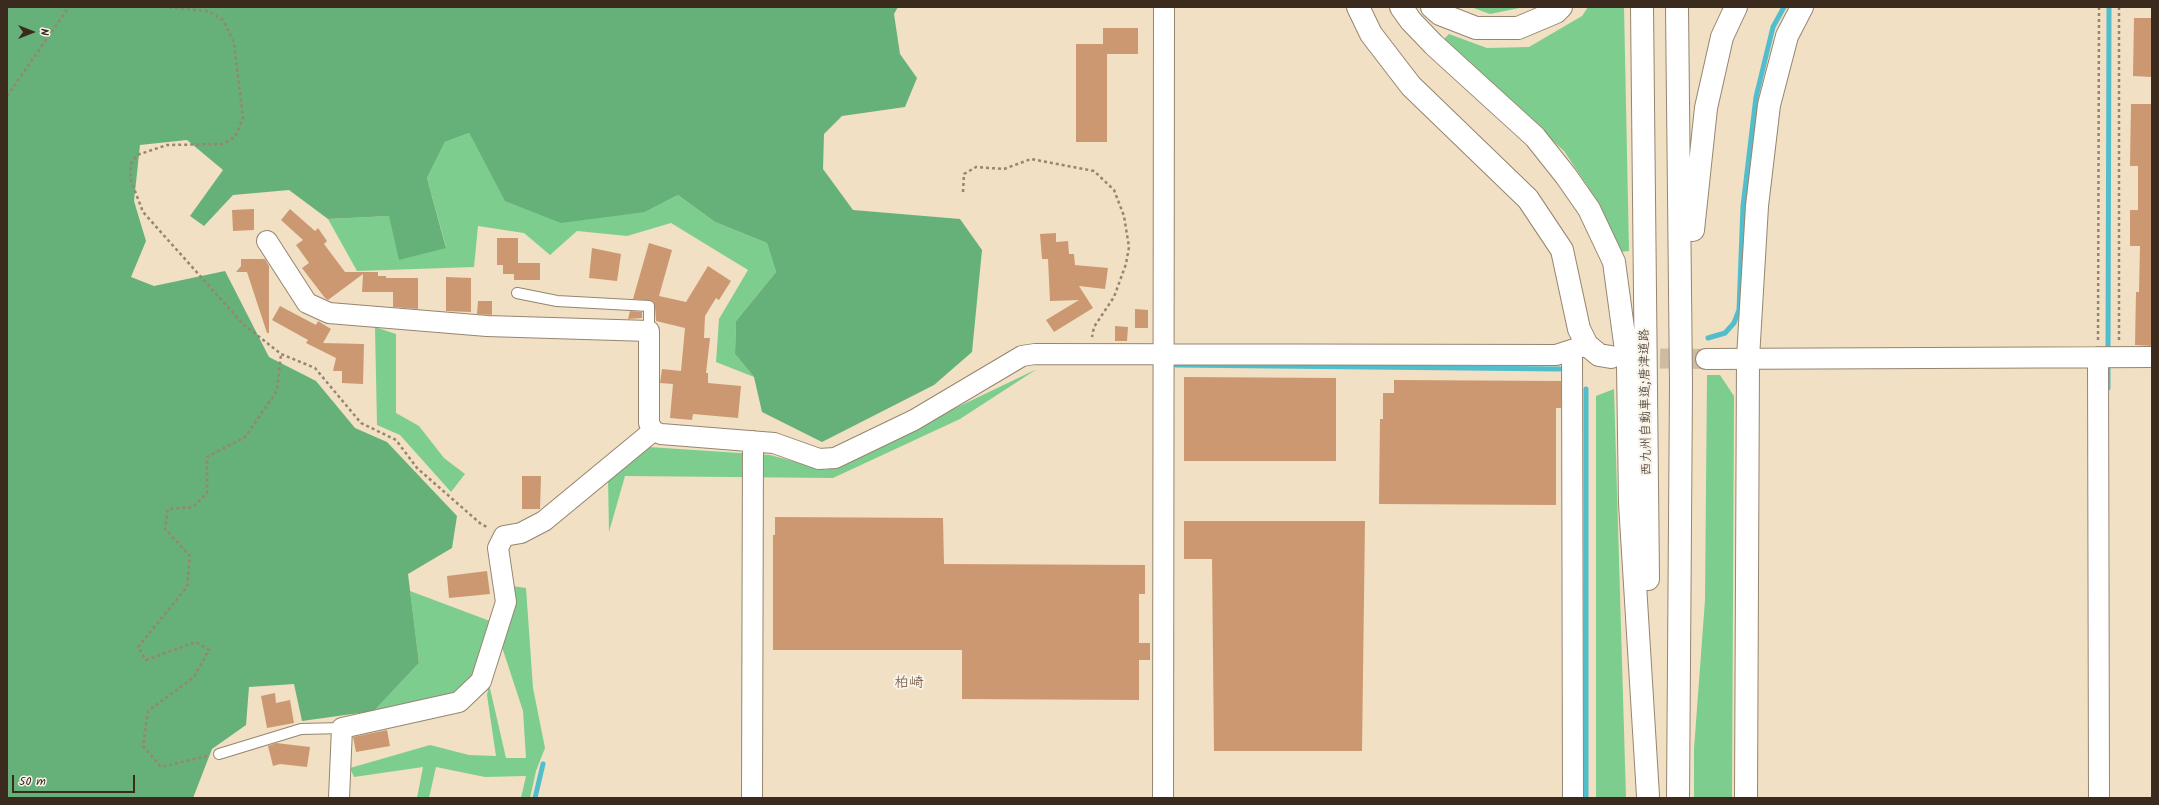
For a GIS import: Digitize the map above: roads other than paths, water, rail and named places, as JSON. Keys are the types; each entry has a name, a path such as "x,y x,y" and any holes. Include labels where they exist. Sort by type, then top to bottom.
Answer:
{"main road":[{"path":"1358,7 1371,34 1411,86 1528,199 1562,250 1579,329 1580,348 1599,355 1611,357"},
{"path":"1401,7 1411,21 1434,44 1535,137 1566,176 1589,209 1614,262 1628,364 1630,503 1648,797"},
{"path":"1432,7 1440,14 1476,28 1518,28 1556,12 1561,7"},
{"name":"西九州自動車道;唐津道路","path":"1642,7 1648,500 1648,797"},
{"path":"1678,7 1681,384 1678,798"},
{"path":"1681,384 1696,186 1706,108 1722,37 1736,7"},
{"path":"1746,798 1748,358 1757,206 1769,105 1788,36 1802,7"}],"street":[{"path":"1163,798 1164,7"},
{"path":"268,241 307,303 329,313 487,326 649,331 649,423 653,431 661,434 774,443 819,460 835,458 914,420 1022,356 1035,354 1556,355 1580,348 1573,798"},
{"path":"2099,798 2108,357"},
{"path":"1706,359 2152,357"},
{"path":"339,798 342,728 459,702 481,681 506,602 498,548 504,536 521,533 544,521 653,431"},
{"path":"752,798 753,441"}],"lane":[{"path":"517,293 557,301 649,306 649,331"},
{"path":"219,754 301,729 342,728"}],"waterway":[{"path":"1708,338 1725,333 1734,323 1739,310 1743,206 1756,97 1773,27 1784,7"},
{"path":"2108,354 2109,7"},
{"path":"2108,362 2108,388"},
{"path":"1176,365 1560,369"},
{"path":"1586,389 1586,798"},
{"path":"535,798 543,764"}],"tunnel":[{"path":"1630,358 1706,359"}],"district":[{"name":"柏崎","path":"909,684"}]}
